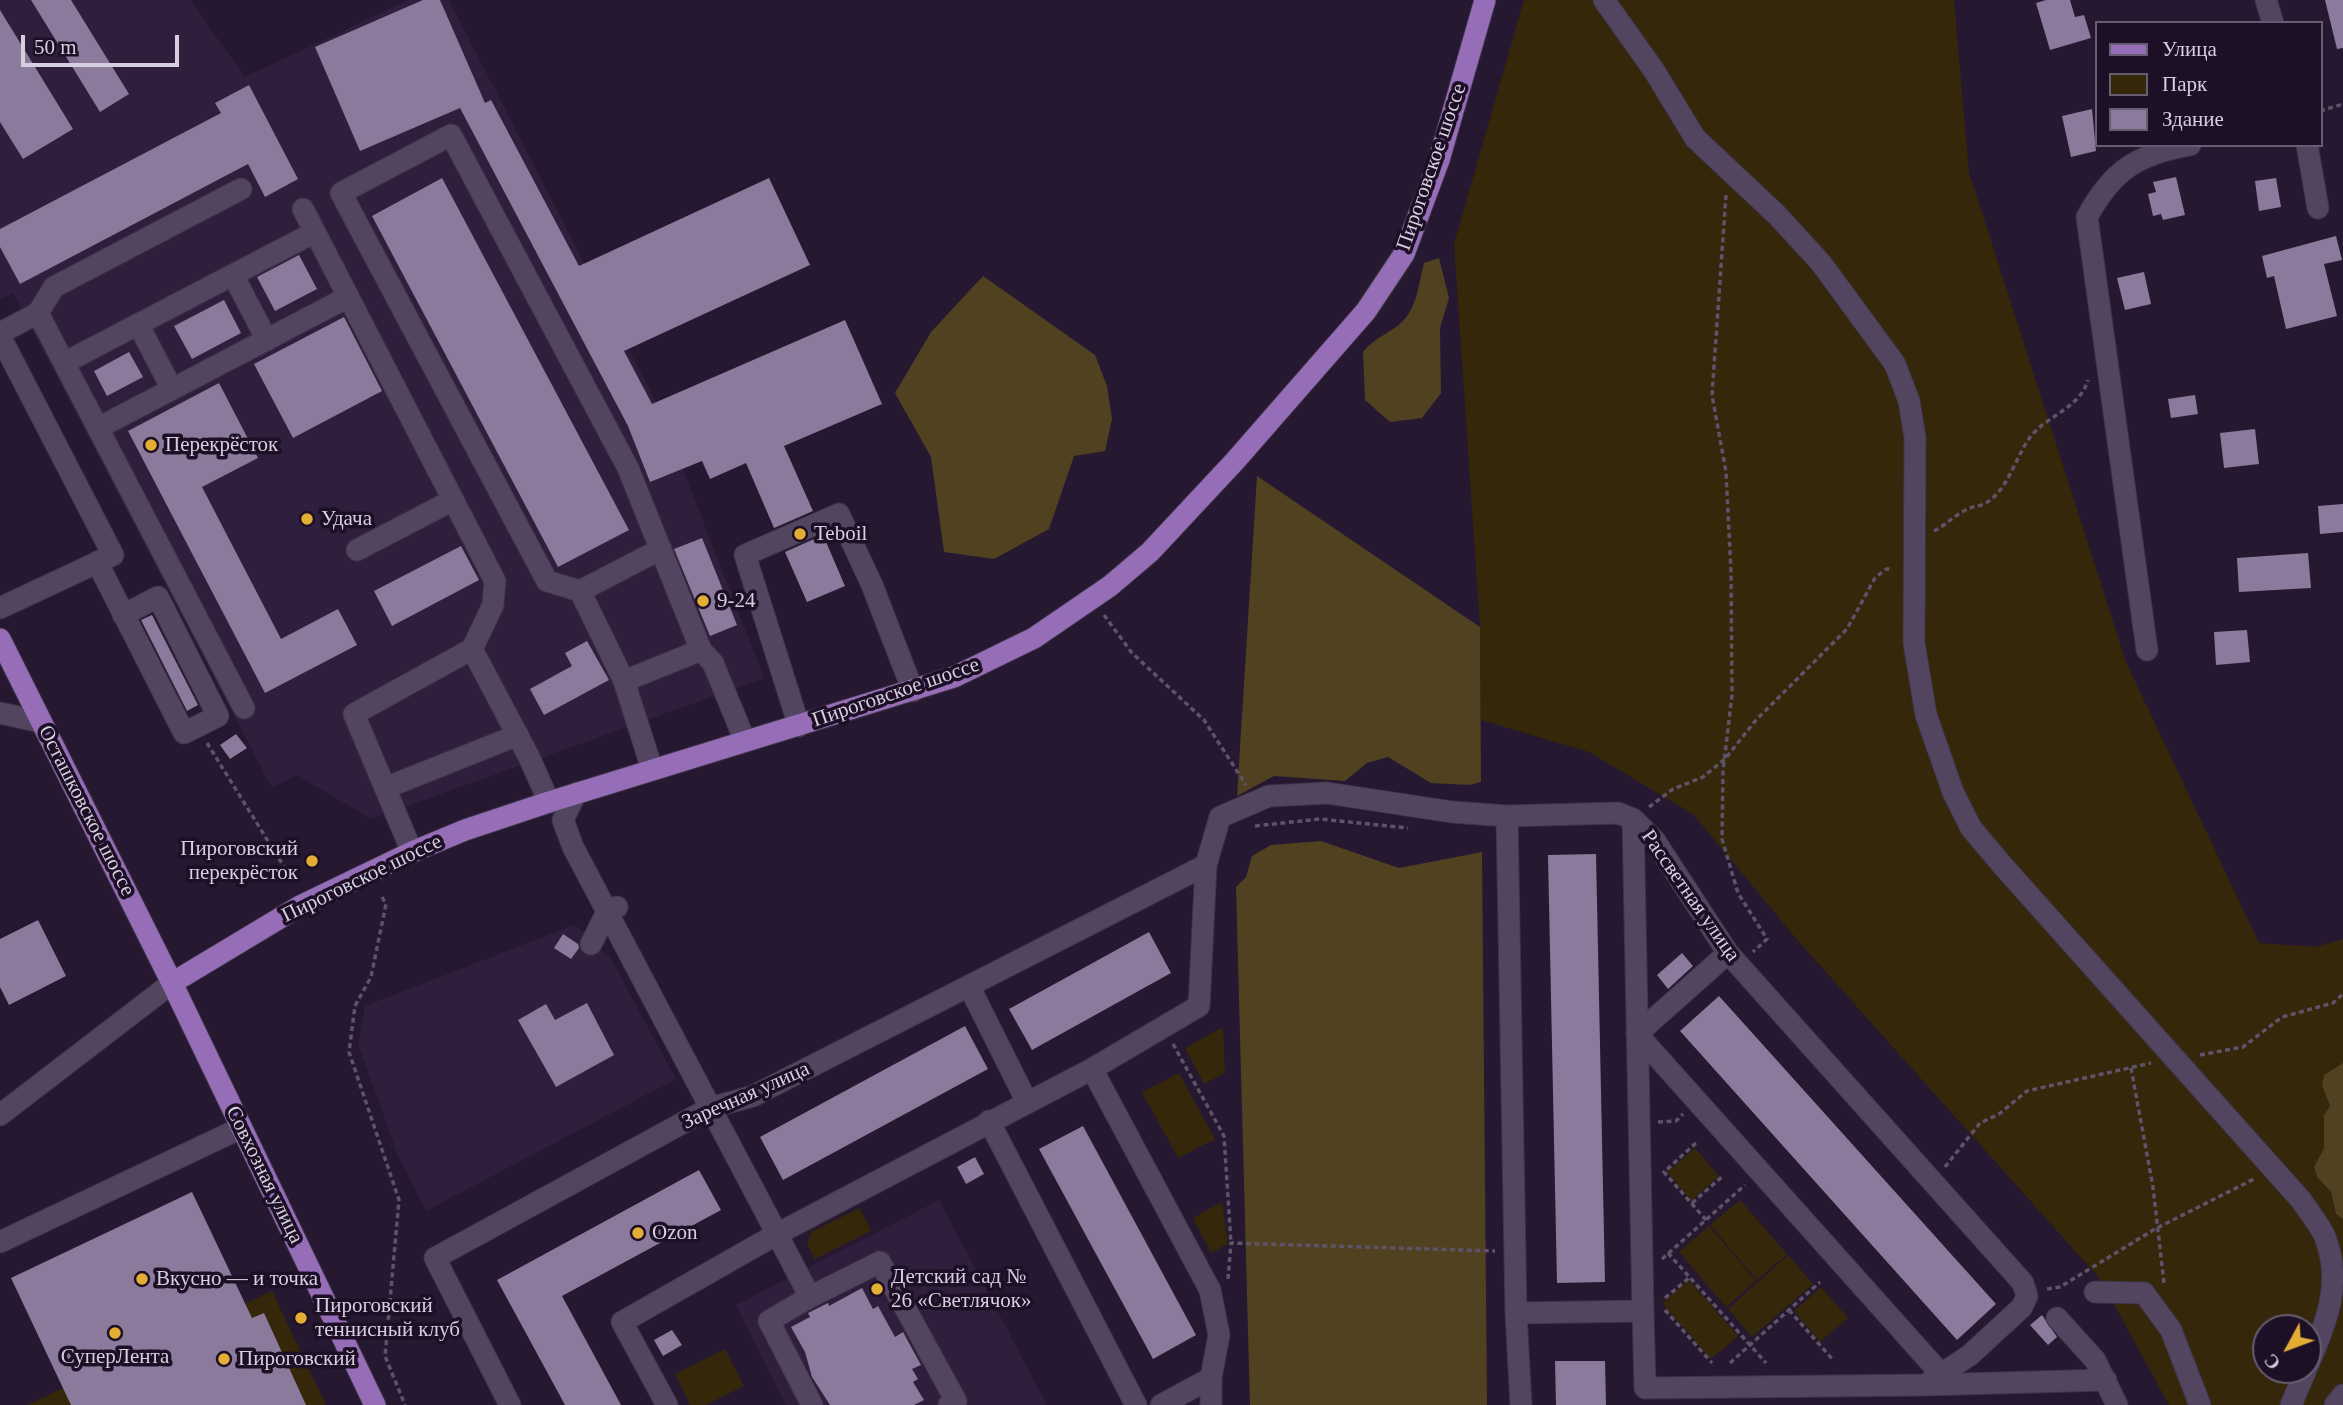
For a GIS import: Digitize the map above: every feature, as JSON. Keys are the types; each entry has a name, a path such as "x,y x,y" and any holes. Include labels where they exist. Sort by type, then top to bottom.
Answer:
{"main road":[{"name":"Пироговское шоссе","path":"172,983 300,905 412,852 465,830 576,793 913,691 996,658 1092,599 1150,552 1234,461 1366,311 1404,254 1439,160 1485,0"},
{"name":"Осташковское шоссе","path":"0,639 172,983"},
{"name":"Совхозная улица","path":"172,983 375,1405"}],"street":[{"path":"1604,0 1655,72 1695,138 1821,263 1895,364 1909,401 1915,437 1914,643 1926,715 1943,768 1965,816 2003,866 2301,1200 2325,1236 2333,1270 2328,1320 2322,1334"},
{"path":"2266,0 2272,21"},
{"path":"661,549 580,591 547,581 341,193 451,135 628,468 661,549 701,650 713,663 745,741"},
{"path":"2147,650 2087,217 2104,187 2124,168 2184,147"},
{"path":"2307,147 2318,208"},
{"path":"0,608 113,555 0,334 38,313 54,287 241,190"},
{"path":"303,209 495,581 493,605 471,649 354,714 412,852"},
{"path":"64,363 315,232"},
{"path":"233,275 267,340"},
{"path":"98,428 348,297"},
{"path":"38,313 244,708"},
{"path":"138,324 172,389"},
{"path":"357,550 453,500"},
{"path":"799,726 745,555 839,514 872,585 913,691"},
{"path":"97,562 123,615 184,733 218,716 158,597 123,615"},
{"path":"580,591 624,681 652,769"},
{"path":"471,649 518,735 544,814 567,835 613,909 710,1108 810,1297"},
{"path":"624,681 701,650"},
{"path":"0,713 41,723"},
{"path":"385,788 518,735"},
{"path":"567,835 563,820 576,793"},
{"name":"Рассветная улица","path":"1206,865 1220,817 1269,796 1327,793 1452,812 1507,816 1618,813 1633,820 1655,841 1733,959 2023,1283 2026,1293"},
{"path":"1507,816 1516,1313 1521,1405"},
{"path":"1633,820 1645,1388 1933,1380 2106,1380"},
{"path":"667,1405 622,1322 777,1234 1092,1069 1199,1006 1206,865"},
{"name":"Заречная улица","path":"510,1405 435,1258 710,1108 753,1096 1206,865"},
{"path":"591,944 613,909"},
{"path":"1637,1034 1733,959"},
{"path":"0,1115 172,983"},
{"path":"969,986 1027,1102"},
{"path":"1637,1034 1760,1172 1933,1380"},
{"path":"1092,1069 1210,1290 1219,1335 1211,1378 1211,1405"},
{"path":"989,1121 1136,1405"},
{"path":"0,1242 241,1128"},
{"path":"812,1405 769,1321 880,1262 956,1401 949,1405"},
{"path":"2095,1292 2144,1293 2171,1330 2200,1405"},
{"path":"1933,1380 1970,1354 2022,1307 2026,1293"},
{"path":"1516,1313 1643,1311"},
{"path":"2057,1318 2095,1360 2117,1405"},
{"path":"1161,1405 1211,1378"},
{"path":"2291,1405 2300,1384"},
{"path":"2335,1405 2343,1395"}],"path":[{"path":"2322,110 2343,104"},
{"path":"1728,168 1712,395 1726,472 1731,572 1732,695 1725,759 1722,839 1727,864 1738,893 1767,939 1733,959"},
{"path":"1915,537 1924,536 1968,509 1987,502 2003,485 2030,438 2040,426 2068,408 2085,389 2089,377"},
{"path":"1633,820 1673,789 1703,777 1725,759 1756,720 1847,629 1875,578 1886,569 1915,568"},
{"path":"1092,599 1132,653 1204,720 1257,801"},
{"path":"197,726 291,878"},
{"path":"1251,827 1320,819 1398,829 1418,827"},
{"path":"382,897 386,904 371,977 355,1006 349,1052 399,1200 385,1356 405,1405"},
{"path":"1929,1178 1946,1166 1980,1122 1999,1114 2027,1091 2174,1058 2243,1047 2281,1017 2333,1003 2343,994"},
{"path":"1164,1027 1224,1136 1231,1243 1228,1282"},
{"path":"2132,1068 2153,1187 2155,1229 2165,1292"},
{"path":"1639,1124 1676,1121 1697,1101"},
{"path":"1696,1143 1664,1172 1706,1220"},
{"path":"2026,1293 2060,1287 2155,1229 2273,1169"},
{"path":"1642,1277 1760,1172"},
{"path":"1692,1203 1724,1175"},
{"path":"1231,1243 1515,1252"},
{"path":"1668,1253 1766,1363"},
{"path":"1690,1277 1659,1303 1712,1363"},
{"path":"1730,1363 1819,1282"},
{"path":"1789,1310 1834,1362"}],"shaded area":[{"name":"Удача","path":"0,0 190,0 245,77 408,0 449,0 660,410 764,678 371,819 297,775 272,788 13,293 0,299"},
{"path":"1439,258 1449,298 1440,328 1441,393 1422,418 1390,422 1365,400 1363,352 1408,315 1417,294 1424,263"},
{"path":"983,276 1095,355 1107,386 1112,419 1105,451 1074,456 1049,529 994,559 944,552 931,457 895,393 931,332"},
{"path":"1257,476 1480,627 1481,782 1469,785 1431,783 1388,757 1367,763 1345,781 1274,776 1237,796"},
{"path":"1321,841 1399,868 1482,852 1487,1405 1250,1405 1236,887 1246,877 1252,856 1271,845"},
{"path":"574,925 590,935 587,942 609,955 676,1079 426,1211 398,1156 358,1044 365,1006"},
{"path":"2343,1063 2343,1219 2336,1214 2331,1192 2317,1177 2314,1167 2324,1148 2324,1115 2330,1106 2322,1085 2324,1075"},
{"name":"Детский сад № 26 «Светлячок»","path":"939,1200 1047,1405 786,1405 736,1305"}],"green space":[{"path":"1524,0 1954,0 1969,172 2126,662 2259,943 2315,947 2343,939 2343,1064 2325,1075 2322,1084 2330,1106 2324,1115 2324,1148 2314,1167 2317,1177 2331,1192 2336,1214 2343,1219 2343,1395 2335,1405 2169,1405 2100,1279 1799,942 1693,814 1589,752 1481,720 1480,627 1454,244"},
{"path":"1223,1027 1225,1073 1204,1084 1185,1048"},
{"path":"1179,1073 1215,1139 1178,1158 1142,1092"},
{"path":"1695,1148 1719,1176 1691,1201 1667,1172"},
{"path":"1740,1200 1787,1254 1757,1280 1710,1225"},
{"path":"1222,1202 1228,1244 1211,1253 1193,1218"},
{"path":"860,1208 871,1231 815,1259 807,1245 811,1232"},
{"path":"1709,1226 1756,1281 1726,1307 1679,1252"},
{"path":"1788,1255 1813,1284 1752,1337 1728,1309"},
{"path":"1689,1280 1738,1336 1711,1359 1662,1303"},
{"path":"1821,1287 1848,1318 1820,1342 1794,1311"},
{"name":"Пироговский","path":"272,1291 326,1405 27,1405"},
{"path":"725,1349 744,1386 706,1405 690,1405 675,1374"}],"building":[{"path":"31,0 71,0 129,94 100,112"},
{"path":"423,0 440,0 485,103 491,100 579,266 769,178 810,265 624,351 652,404 845,320 882,404 784,446 813,511 774,528 746,463 710,479 702,461 650,482 628,426 460,108 360,151 315,47"},
{"path":"2046,0 2070,0 2075,17 2084,15 2091,38 2050,50 2036,3"},
{"path":"2325,0 2343,0 2343,48 2337,49"},
{"path":"0,10 73,129 23,159 0,122"},
{"path":"249,85 298,179 265,197 248,164 20,284 0,247 0,229 221,113 215,103"},
{"path":"2092,109 2096,151 2071,157 2062,116"},
{"path":"2176,177 2185,215 2163,220 2161,214 2153,216 2148,194 2156,192 2153,182"},
{"path":"442,178 629,530 558,567 372,216"},
{"path":"2276,178 2281,207 2259,211 2255,181"},
{"path":"2336,236 2342,260 2324,264 2337,316 2286,329 2274,276 2267,278 2262,256"},
{"path":"299,255 317,289 275,311 257,277"},
{"path":"2144,272 2151,304 2125,310 2117,278"},
{"path":"224,300 241,333 192,359 174,326"},
{"path":"344,317 382,391 293,438 254,364"},
{"path":"129,352 143,377 107,396 94,371"},
{"path":"219,383 258,458 202,487 281,639 338,609 357,645 265,693 128,431"},
{"path":"2195,395 2198,414 2171,418 2168,399"},
{"path":"2255,429 2259,464 2224,468 2220,433"},
{"path":"2343,504 2343,532 2320,534 2318,506"},
{"path":"823,535 845,586 807,602 785,552"},
{"path":"702,538 737,625 710,636 674,549"},
{"path":"461,546 479,580 392,626 374,591"},
{"path":"2308,553 2311,588 2239,592 2237,558"},
{"path":"152,615 198,705 187,711 141,620"},
{"path":"2247,630 2250,662 2216,665 2214,632"},
{"path":"587,641 609,680 544,715 530,689 572,666 565,653"},
{"path":"236,734 247,748 230,759 220,745"},
{"path":"1596,854 1605,1282 1557,1283 1548,855"},
{"path":"38,920 66,976 9,1005 0,987 0,939"},
{"path":"1149,932 1171,973 1032,1050 1009,1009"},
{"path":"563,934 578,944 579,948 571,959 554,948"},
{"path":"1682,953 1693,966 1668,989 1657,975"},
{"path":"1719,996 1996,1304 1957,1340 1680,1031"},
{"path":"587,1003 614,1055 556,1087 518,1020 546,1004 555,1020"},
{"path":"965,1026 988,1069 783,1180 760,1137"},
{"path":"1083,1126 1196,1335 1153,1359 1039,1149"},
{"path":"975,1157 984,1174 966,1184 957,1167"},
{"path":"699,1170 721,1210 562,1296 621,1405 565,1405 497,1280"},
{"path":"192,1192 252,1318 264,1313 306,1405 71,1405 11,1278"},
{"path":"862,1288 873,1309 878,1306 895,1337 903,1332 921,1365 912,1369 918,1379 913,1382 924,1400 914,1405 830,1405 812,1377 805,1352 791,1327 810,1317 808,1313 828,1303 829,1306"},
{"path":"2042,1315 2057,1337 2048,1345 2030,1325"},
{"path":"672,1330 682,1345 663,1356 654,1340"},
{"path":"1555,1361 1605,1361 1606,1405 1556,1405"}],"place":[{"name":"Перекрёсток","path":"151,445"},
{"name":"Удача","path":"307,519"},
{"name":"Teboil","path":"800,534"},
{"name":"9-24","path":"703,601"},
{"name":"Пироговский перекрёсток","path":"312,861"},
{"name":"Ozon","path":"638,1233"},
{"name":"Вкусно — и точка","path":"142,1279"},
{"name":"Детский сад № 26 «Светлячок»","path":"877,1289"},
{"name":"Пироговский теннисный клуб","path":"301,1318"},
{"name":"СуперЛента","path":"115,1333"},
{"name":"Пироговский","path":"224,1359"}]}
